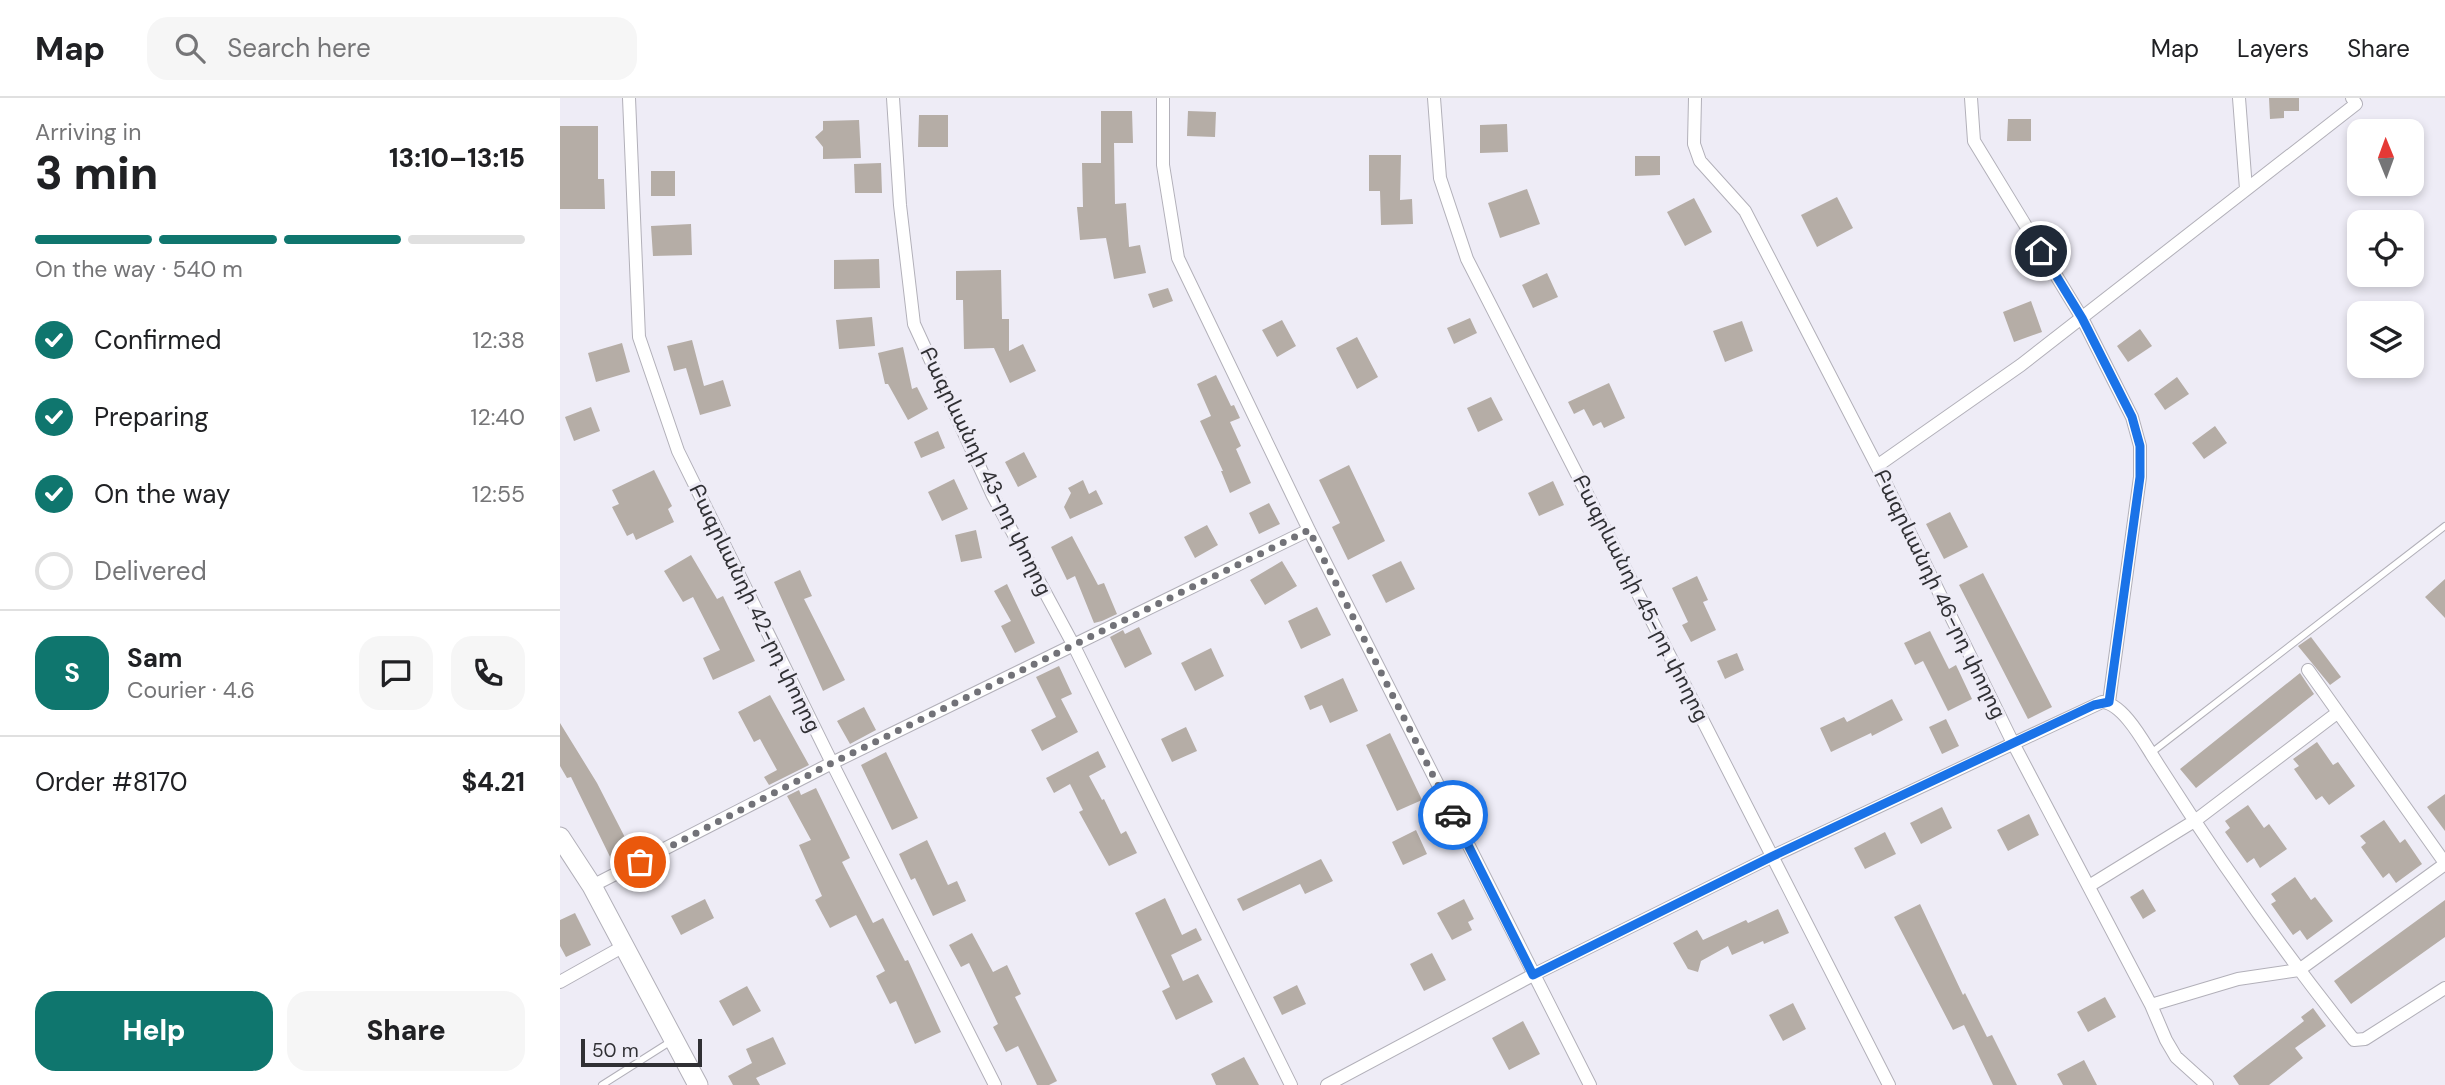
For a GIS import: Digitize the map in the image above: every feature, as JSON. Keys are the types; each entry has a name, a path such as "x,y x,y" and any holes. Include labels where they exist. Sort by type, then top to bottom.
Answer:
{"main road":[{"path":"560,837 593,887 698,1085"}],"street":[{"name":"Բագրևանդի 42-րդ փողոց","path":"629,98 639,337 678,452 995,1085"},
{"name":"Բագրևանդի 43-րդ փողոց","path":"893,98 900,205 914,324 993,496 1074,646 1291,1085"},
{"path":"1163,98 1163,165 1178,258 1309,530 1590,1085"},
{"name":"Բագրևանդի 45-րդ փողոց","path":"1434,98 1440,178 1467,259 1889,1085"},
{"name":"Բագրևանդի 46-րդ փողոց","path":"1695,98 1695,144 1700,161 1745,211 1877,466 2013,743 2151,1005 2166,1040 2176,1057 2207,1085"},
{"path":"1972,98 1974,141 2082,318 2132,417 2140,446 2140,477 2109,702"},
{"path":"2239,98 2246,189"},
{"path":"1877,466 2021,365 2357,100"},
{"path":"593,887 832,763 1309,530"},
{"path":"2151,1005 2238,979 2300,971 2445,864 2308,670"},
{"path":"1327,1085 1533,975 1773,856 2094,705 2109,702 2117,707 2151,753 2238,885 2354,1040 2365,1039 2445,988"},
{"path":"2090,886 2196,820 2337,713"},
{"path":"560,982 624,946"}],"lane":[{"path":"2151,753 2445,526"},
{"path":"603,1085 674,1039"}],"building":[{"path":"2269,98 2299,98 2299,111 2284,111 2284,118 2270,119"},
{"path":"1101,111 1132,111 1133,143 1114,143 1115,204 1126,203 1129,247 1140,245 1146,273 1114,279 1106,238 1080,240 1077,207 1083,207 1082,163 1101,163"},
{"path":"1188,111 1216,112 1215,137 1187,136"},
{"path":"919,115 948,115 948,147 918,147"},
{"path":"2008,119 2031,119 2031,141 2007,141"},
{"path":"859,120 861,158 823,159 823,147 815,137 823,130 823,121"},
{"path":"1507,124 1508,152 1480,153 1480,125"},
{"path":"560,126 598,126 598,179 604,179 605,209 560,209"},
{"path":"1369,155 1401,155 1400,200 1412,199 1413,224 1381,225 1380,191 1369,191"},
{"path":"1635,156 1660,156 1660,175 1635,176"},
{"path":"881,163 882,193 855,193 854,164"},
{"path":"651,171 675,171 675,196 651,196"},
{"path":"1527,189 1540,224 1500,238 1488,203"},
{"path":"1837,197 1853,228 1817,247 1801,215"},
{"path":"1694,198 1712,232 1685,246 1667,212"},
{"path":"691,224 692,255 653,256 651,226"},
{"path":"879,259 880,288 834,289 834,260"},
{"path":"1001,270 1002,319 1009,319 1009,351 1023,344 1036,371 1010,383 994,348 964,349 963,300 956,300 956,271"},
{"path":"1547,273 1558,297 1533,308 1522,285"},
{"path":"1168,288 1173,301 1153,308 1148,294"},
{"path":"2031,301 2042,332 2014,342 2003,312"},
{"path":"872,317 875,346 839,349 836,320"},
{"path":"1470,318 1477,333 1454,344 1447,328"},
{"path":"1282,320 1296,346 1277,357 1262,330"},
{"path":"1742,321 1753,351 1725,362 1713,331"},
{"path":"2140,329 2152,346 2128,362 2117,346"},
{"path":"1357,337 1378,377 1357,389 1336,348"},
{"path":"692,340 704,386 723,380 731,406 700,415 686,368 674,371 667,346"},
{"path":"622,343 630,372 596,382 588,353"},
{"path":"903,347 912,389 917,387 928,409 908,420 888,384 885,384 878,353"},
{"path":"1216,375 1240,418 1230,422 1241,446 1236,449 1251,483 1230,493 1200,421 1211,416 1197,384"},
{"path":"2177,377 2189,394 2165,410 2154,394"},
{"path":"1609,383 1625,418 1604,428 1601,422 1593,426 1584,409 1574,414 1568,402"},
{"path":"1491,397 1503,420 1478,432 1467,408"},
{"path":"591,407 600,431 574,441 565,417"},
{"path":"2215,426 2227,443 2204,459 2192,443"},
{"path":"938,431 945,448 921,458 914,442"},
{"path":"1024,452 1037,477 1018,487 1005,462"},
{"path":"1349,465 1385,541 1348,560 1332,527 1340,523 1319,480"},
{"path":"654,470 672,506 668,509 674,522 636,540 633,533 627,536 612,507 619,504 612,490"},
{"path":"954,479 968,509 942,521 928,492"},
{"path":"1083,480 1089,494 1096,490 1103,504 1070,519 1064,507 1071,493 1068,488"},
{"path":"1553,481 1564,505 1539,516 1528,493"},
{"path":"1269,503 1280,524 1259,534 1249,513"},
{"path":"1950,512 1968,547 1944,559 1926,524"},
{"path":"1207,525 1218,545 1195,558 1184,537"},
{"path":"976,530 982,558 961,562 955,535"},
{"path":"1072,536 1098,585 1104,583 1117,614 1102,621 1094,623 1075,576 1067,580 1051,547"},
{"path":"691,555 717,599 723,596 755,661 713,680 703,658 720,650 693,597 683,602 664,571"},
{"path":"1282,561 1297,586 1265,605 1250,580"},
{"path":"1401,561 1415,589 1386,603 1372,575"},
{"path":"800,570 812,596 804,599 845,680 823,691 774,582"},
{"path":"1983,573 2052,707 2028,719 1959,585"},
{"path":"1697,576 1708,600 1703,602 1716,630 1691,642 1682,625 1688,622 1672,588"},
{"path":"2445,579 2445,618 2425,597"},
{"path":"1007,584 1035,643 1015,653 1001,626 1011,621 994,591"},
{"path":"1317,607 1331,635 1301,649 1288,621"},
{"path":"1139,627 1152,654 1125,668 1110,637 1123,630 1125,634"},
{"path":"1930,631 1949,669 1956,665 1972,699 1948,711 1923,661 1915,665 1904,643"},
{"path":"2311,637 2341,677 2330,685 2298,646"},
{"path":"1211,648 1224,676 1195,691 1181,663"},
{"path":"1737,653 1744,670 1725,679 1717,661"},
{"path":"1059,666 1072,694 1061,699 1078,732 1042,751 1031,730 1056,717 1036,677"},
{"path":"2300,673 2314,694 2196,788 2180,769"},
{"path":"1343,678 1358,711 1330,723 1322,705 1310,710 1304,696"},
{"path":"770,695 809,765 769,785 764,777 777,770 760,739 754,742 738,712"},
{"path":"1892,699 1903,720 1831,752 1820,728 1844,717 1847,722"},
{"path":"864,707 876,730 850,744 837,721"},
{"path":"1946,719 1959,746 1942,754 1929,727"},
{"path":"560,723 597,783 634,855 614,865 571,777 567,778 560,766"},
{"path":"1186,727 1197,751 1172,762 1161,739"},
{"path":"1390,733 1422,800 1397,811 1366,745"},
{"path":"2317,742 2333,765 2338,762 2355,786 2329,805 2322,796 2316,800 2294,769 2299,766 2293,759"},
{"path":"1098,751 1106,767 1089,776 1121,834 1126,831 1137,853 1109,866 1079,812 1083,810 1070,784 1054,793 1046,778"},
{"path":"886,752 918,818 892,830 861,765"},
{"path":"816,788 850,858 842,862 873,923 883,918 905,961 908,960 941,1032 915,1044 896,1001 890,1004 876,976 885,971 856,915 830,928 815,900 822,896 799,845 811,840 787,796 799,790 801,795"},
{"path":"2445,794 2445,831 2427,807"},
{"path":"2248,805 2264,828 2269,824 2287,849 2260,868 2254,858 2247,863 2225,832 2230,828 2225,821"},
{"path":"1942,807 1952,828 1921,844 1910,823"},
{"path":"2029,814 2039,835 2008,851 1997,830"},
{"path":"2384,820 2400,843 2405,839 2422,864 2396,883 2389,873 2383,878 2361,847 2366,843 2360,836"},
{"path":"1416,830 1427,854 1403,865 1392,842"},
{"path":"1885,832 1896,854 1865,869 1854,848"},
{"path":"927,840 948,885 957,881 966,901 933,916 915,878 911,880 899,854"},
{"path":"1321,859 1333,881 1305,894 1300,884 1243,911 1237,899"},
{"path":"2295,877 2311,900 2315,897 2333,921 2307,940 2300,930 2293,935 2271,904 2276,901 2271,894"},
{"path":"2143,889 2156,911 2143,919 2130,897"},
{"path":"1165,898 1182,935 1196,928 1202,940 1171,955 1183,981 1198,974 1213,1002 1176,1020 1162,991 1170,987 1135,913"},
{"path":"705,899 714,918 681,935 671,916"},
{"path":"1464,899 1474,919 1468,922 1472,930 1452,940 1437,913"},
{"path":"2445,900 2445,937 2351,1004 2334,981"},
{"path":"1920,904 1963,995 1965,993 1987,1037 1992,1035 2017,1085 1993,1085 1964,1025 1953,1030 1894,917"},
{"path":"1778,909 1789,933 1732,955 1728,946 1701,961 1698,972 1688,969 1673,943 1697,930 1703,940"},
{"path":"575,913 591,945 566,957 560,946 560,920"},
{"path":"972,933 993,972 1007,965 1021,994 1015,997 1057,1081 1049,1085 1037,1085 1018,1046 1006,1052 993,1027 998,1024 969,963 961,967 949,945"},
{"path":"1432,953 1446,980 1424,991 1410,964"},
{"path":"1297,985 1306,1004 1282,1015 1273,997"},
{"path":"747,986 761,1011 733,1026 719,1001"},
{"path":"2105,997 2116,1017 2088,1032 2077,1012"},
{"path":"1793,1003 1806,1029 1783,1041 1769,1015"},
{"path":"2313,1008 2326,1026 2295,1048 2303,1058 2269,1085 2239,1085 2233,1076 2304,1021 2301,1017"},
{"path":"1523,1021 1540,1054 1509,1070 1492,1038"},
{"path":"773,1037 786,1064 756,1078 760,1085 733,1085 728,1076 752,1063 746,1049"},
{"path":"1244,1057 1259,1085 1216,1085 1211,1074"},
{"path":"2084,1060 2097,1085 2063,1085 2057,1074"}],"way so far":[{"path":"640,862 832,763 1309,530 1453,815"}],"route":[{"path":"1453,815 1533,975 1773,856 2094,705 2109,702 2140,477 2140,446 2132,417 2082,318 2041,251"}]}
